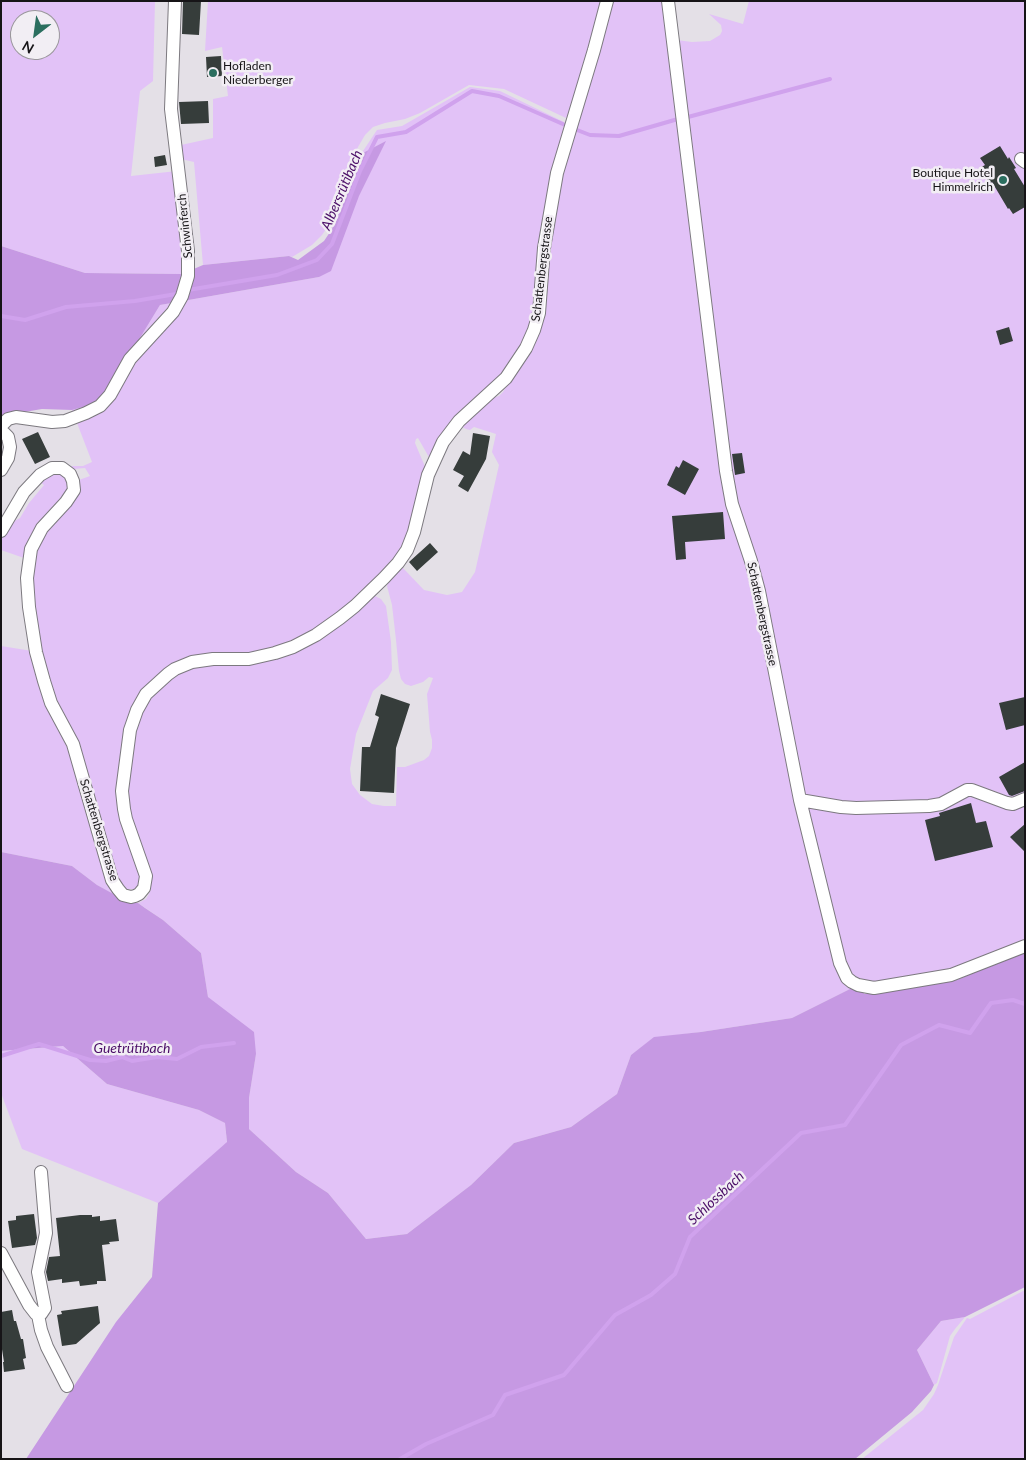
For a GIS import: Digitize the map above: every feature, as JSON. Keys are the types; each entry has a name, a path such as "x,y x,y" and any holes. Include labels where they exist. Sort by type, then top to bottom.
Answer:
{"street":[{"name":"Schwinferch","path":"1,426 8,419 16,417 52,422 65,421 100,406 110,394 130,359 174,312 182,296 188,276 189,260 172,109 174,1"},
{"name":"Schattenbergstrasse","path":"1,531 32,481 46,470 62,468 70,474 74,490 66,502 42,528 31,549 27,578 29,607 36,652 44,681 51,703 73,744 112,880 123,894 131,897 135,896 144,888 146,876 126,819 122,791 130,730 137,710 146,694 175,669 192,662 214,659 249,659 293,647 328,627 355,606 398,563 406,550 414,532 428,475 443,442 459,421 506,378 526,348 539,313 544,248 557,173 607,1"},
{"name":"Schattenbergstrasse","path":"668,1 726,471 732,504 759,591 800,800 840,963 852,982 874,988 940,978 1025,946"},
{"path":"1,430 8,437 10,447 8,458 1,470"},
{"path":"800,800 848,808 929,806 941,804 967,790 1013,804 1025,799"},
{"path":"38,1315 43,1313 45,1308 38,1272 46,1233 41,1172"},
{"path":"1,1253 29,1305 38,1315 40,1330 66,1386"}],"shaded area":[{"path":"1,1 155,1 153,81 140,91 131,176 177,171 182,274 85,273 1,246"},
{"path":"208,1 604,1 572,109 566,118 504,89 469,85 420,113 373,127 365,135 358,147 328,226 312,245 292,257 203,265 194,162 181,159 181,145 213,138 213,99 228,96 222,47 205,51"},
{"path":"610,1 665,1 669,39 692,42 710,41 720,35 722,31 721,25 709,14 743,24 749,1 1025,1 1025,941 963,967 854,987 792,1018 654,1038 631,1055 617,1094 571,1127 514,1143 471,1185 407,1234 366,1239 328,1193 296,1172 249,1129 249,1098 256,1054 208,997 201,953 163,920 138,903 146,899 150,892 151,876 126,798 132,740 146,701 165,681 192,666 260,661 370,597 375,596 381,599 386,606 391,642 392,670 388,678 373,691 356,734 350,769 352,784 360,795 372,804 396,806 397,767 405,767 424,760 429,756 432,740 427,694 433,678 429,677 423,682 411,686 405,684 401,679 392,605 387,586 389,581 402,567 424,590 447,595 462,592 475,572 499,465 492,452 496,434 474,427 470,430 461,426 487,400 499,396 503,392 537,332 556,193"},
{"path":"470,87 500,91 564,122 535,316 511,365 430,459 418,438 416,439 415,443 426,469 404,546 380,577 317,630 266,652 208,655 144,691 119,787 140,880 139,886 135,889 126,889 121,885 48,686 32,603 33,565 40,538 79,483 79,480 90,476 85,468 74,469 71,466 83,466 92,462 72,410 101,401 160,305 319,277 385,142 361,154 377,130 402,126"},
{"path":"386,141 359,196 331,271 319,277 160,305 101,402 72,410 42,409 1,416 1,246 85,273 182,274 203,265 289,256 298,260 324,241 332,229 352,182 361,154"},
{"path":"60,473 67,477 69,488 24,558 1,550 1,539 11,523 20,518 29,503 44,485 40,482 48,474"},
{"path":"1,646 32,651 67,739 116,896 97,885 72,866 1,852"},
{"path":"1,852 72,866 97,885 128,902 138,903 163,920 201,953 208,997 254,1032 256,1054 249,1098 249,1129 296,1172 328,1193 366,1239 407,1234 471,1185 514,1143 571,1127 617,1094 631,1055 654,1037 792,1018 854,987 865,994 924,983 957,980 1025,951 1025,1287 965,1317 941,1321 917,1350 934,1385 931,1391 912,1412 855,1459 26,1459 116,1322 152,1277 158,1203 227,1142 225,1123 199,1110 107,1084 63,1046 1,1051"},
{"path":"63,1046 107,1084 199,1110 225,1123 227,1143 158,1203 22,1149 1,1093 1,1051"},
{"path":"1025,1290 1025,1459 862,1459 923,1410 938,1385 954,1337 967,1318 970,1319"},
{"path":"965,1317 950,1336 937,1383 934,1385 917,1350 941,1321"}],"building":[{"path":"183,1 201,1 199,35 182,34"},
{"path":"221,56 222,76 207,77 206,57"},
{"path":"208,101 209,123 181,124 179,102"},
{"name":"Boutique Hotel Himmelrich","path":"1000,146 1016,168 1014,169 1025,187 1025,207 1013,214 992,182 990,184 980,168 985,165 980,158"},
{"path":"165,155 167,165 155,167 154,157"},
{"path":"1009,327 1013,341 1000,345 996,331"},
{"path":"38,432 50,457 35,464 22,439"},
{"path":"473,433 490,436 486,459 468,492 458,486 464,476 453,470 463,451 470,455"},
{"path":"742,453 745,473 735,475 732,454"},
{"path":"683,460 699,469 685,495 667,485 676,466 679,468"},
{"path":"723,512 725,539 685,542 686,559 676,560 672,516"},
{"path":"430,543 438,552 417,571 409,562"},
{"path":"381,694 410,704 396,748 394,793 360,791 362,747 370,747 379,717 375,715"},
{"path":"1025,697 1025,725 1006,730 999,703"},
{"path":"1025,762 1025,791 1012,796 1009,795 999,777"},
{"path":"971,803 976,823 986,821 993,847 935,861 925,820 940,816 939,813"},
{"path":"1025,824 1025,852 1010,837"},
{"path":"34,1214 37,1238 35,1245 12,1248 8,1221 16,1220 16,1216"},
{"path":"80,1215 100,1216 100,1221 116,1219 119,1241 102,1245 106,1281 97,1281 97,1284 80,1286 79,1281 62,1283 62,1279 48,1281 46,1272 49,1257 60,1256 56,1218"},
{"path":"98,1306 100,1323 76,1344 62,1346 57,1315 62,1314 61,1311"},
{"path":"12,1310 14,1321 16,1321 21,1339 23,1339 26,1358 23,1359 25,1369 4,1372 1,1343 1,1312"}],"waterway":[{"path":"688,117 830,79"},
{"name":"Albersrütibach","path":"188,290 277,275 317,260 332,244 360,171 377,137 406,132 472,91 499,96 565,125"},
{"path":"577,130 590,135 619,136 678,119"},
{"path":"1,316 25,320 66,307 135,301 176,294"},
{"name":"Schlossbach","path":"400,1459 426,1444 493,1415 505,1395 564,1375 615,1315 651,1295 675,1274 690,1237 801,1133 845,1125 901,1045 939,1025 970,1033 991,1003 1013,1000 1025,1004"},
{"name":"Guetrütibach","path":"1,1056 39,1044 90,1060 106,1061 122,1057 132,1061 157,1057 177,1059 201,1047 234,1043"}],"place":[{"name":"Hofladen Niederberger","path":"213,73"},
{"name":"Boutique Hotel Himmelrich","path":"1003,180"}]}
